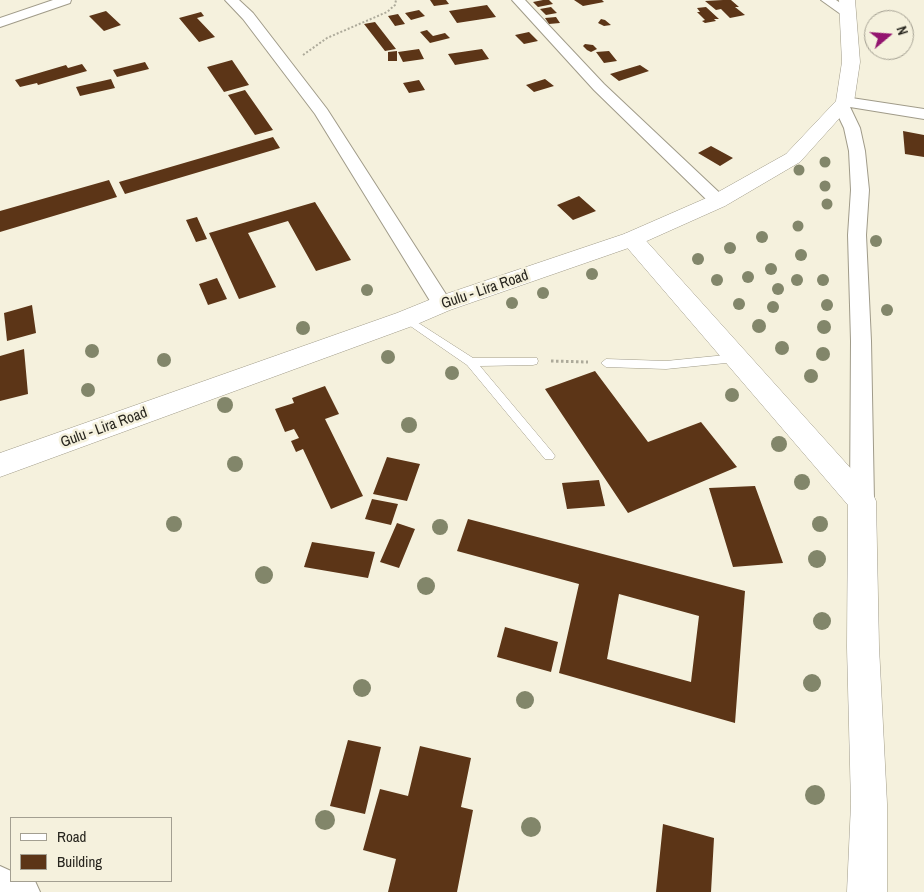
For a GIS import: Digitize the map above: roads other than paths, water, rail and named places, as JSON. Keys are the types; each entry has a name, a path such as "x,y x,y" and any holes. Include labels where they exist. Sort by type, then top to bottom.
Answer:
{"main road":[{"path":"843,104 851,62 847,6"},
{"name":"Gulu - Lira Road","path":"0,465 406,319 442,304 632,239 718,201 793,158 843,104"},
{"path":"632,239 862,501 863,647 868,804 867,892"}],"street":[{"path":"0,23 65,0"},
{"path":"231,0 248,16 322,112 442,304"},
{"path":"518,0 600,87 718,201"},
{"path":"826,0 847,6"},
{"path":"862,501 861,340 857,235 860,190 857,151 852,128 843,104 924,114"},
{"path":"0,882 24,892"}],"lane":[{"path":"406,319 471,362 549,456"},
{"path":"606,363 666,365 738,358"},
{"path":"471,362 533,361"}]}
